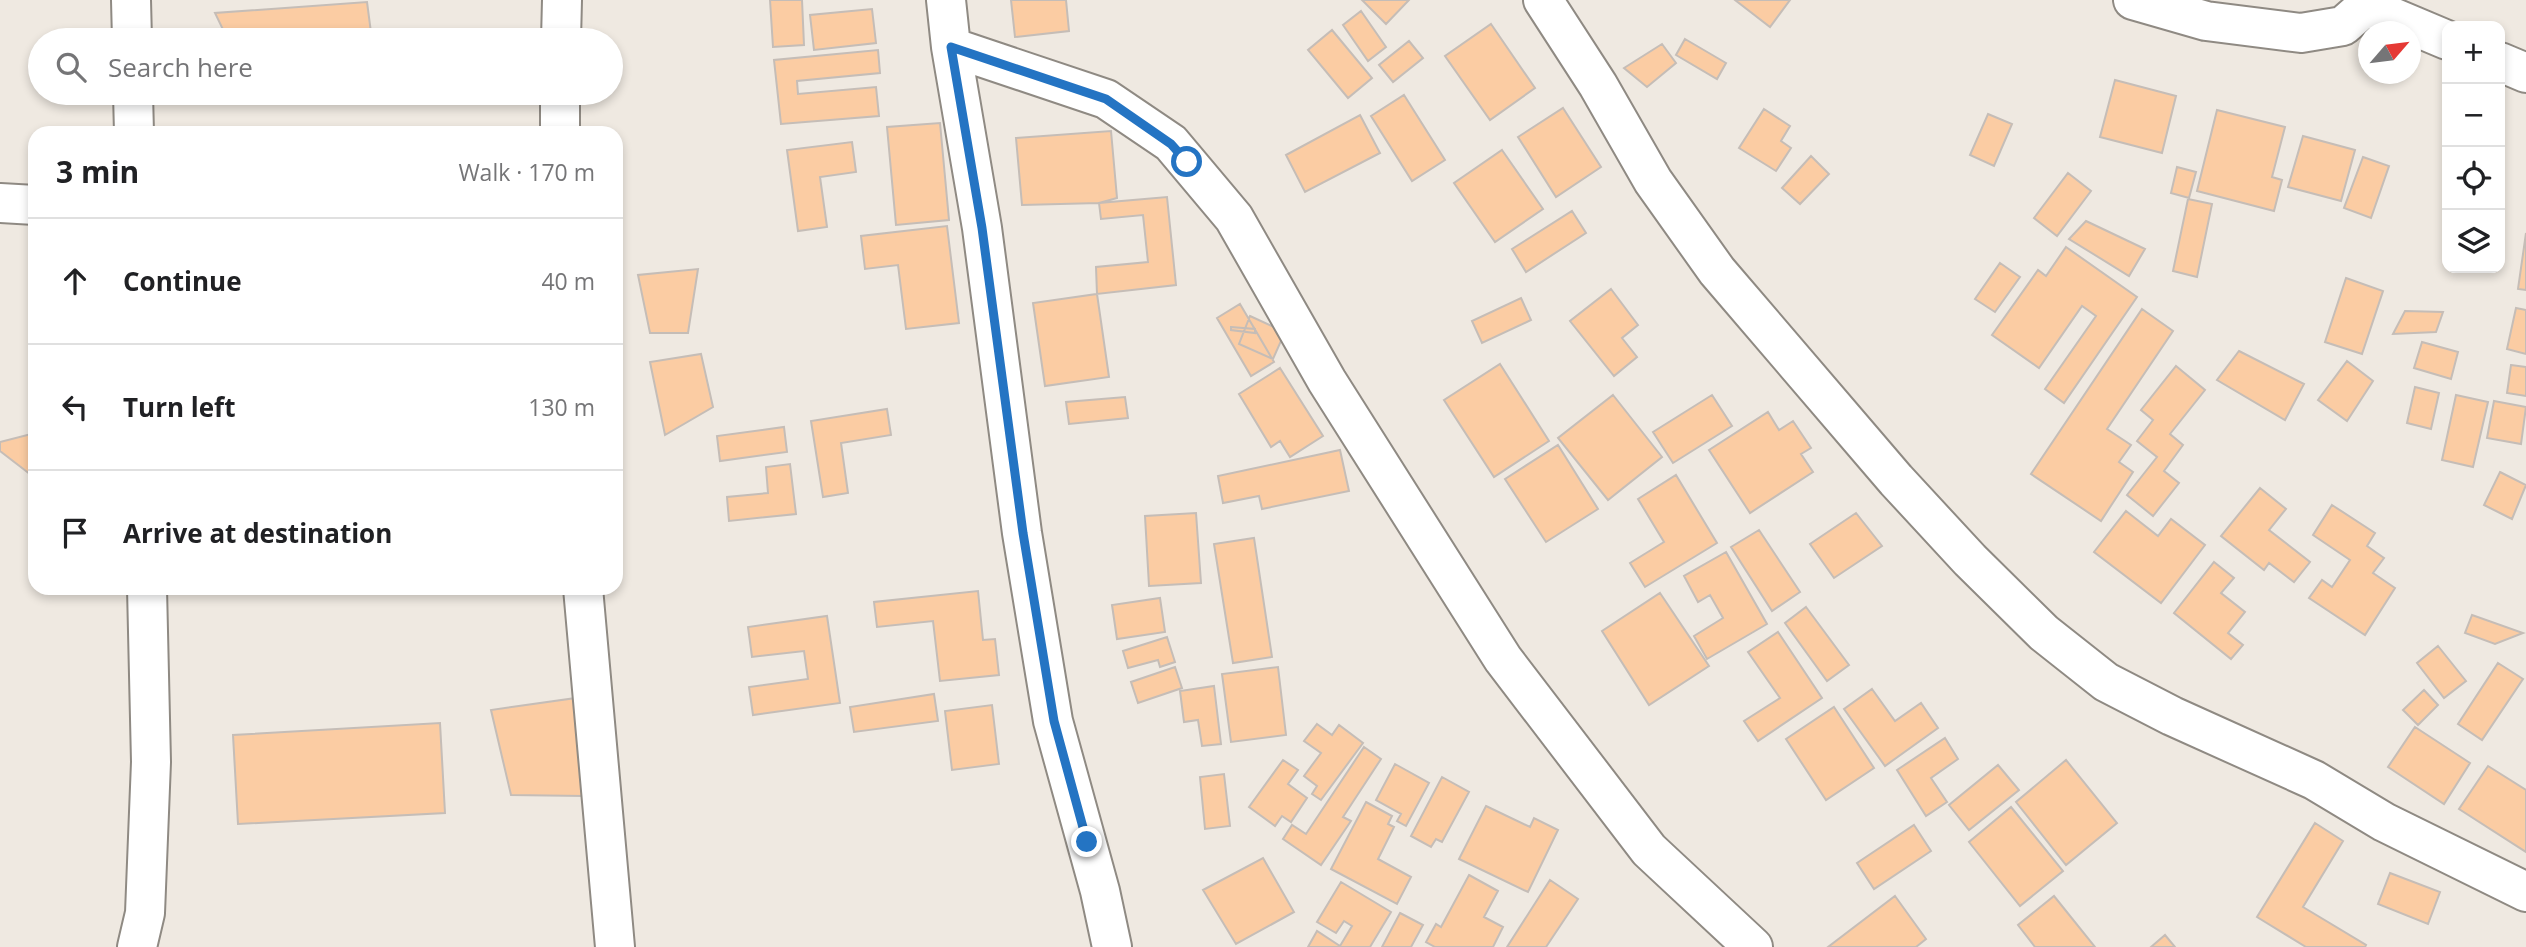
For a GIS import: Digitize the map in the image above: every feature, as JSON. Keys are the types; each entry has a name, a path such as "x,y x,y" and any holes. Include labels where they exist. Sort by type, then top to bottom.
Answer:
{"street":[{"path":"131,0 132,28"},
{"path":"561,28 562,0"},
{"path":"946,0 951,47 982,228 1023,533 1054,721 1100,891 1112,947"},
{"path":"1543,0 1598,85 1653,181 1717,271 1896,480 1970,560 2044,633 2106,682 2172,716 2314,780 2384,822 2526,892"},
{"path":"2133,0 2206,21 2301,33 2343,26 2370,3 2442,38"},
{"path":"951,47 1106,99 1171,144 1234,218 1328,381 1503,659 1649,850 1753,947"},
{"path":"2505,64 2526,73"},
{"path":"133,105 134,126"},
{"path":"560,105 560,126"},
{"path":"0,203 28,205"},
{"path":"137,947 145,913 151,762 147,595"},
{"path":"584,595 615,947"}],"building":[{"path":"770,0 802,0 804,45 773,47"},
{"path":"1011,0 1066,0 1069,31 1015,37"},
{"path":"1362,0 1409,0 1386,24"},
{"path":"1735,0 1790,0 1770,27"},
{"path":"367,2 370,28 222,28 215,13"},
{"path":"872,9 876,43 814,50 810,15"},
{"path":"1361,11 1386,47 1368,61 1343,25"},
{"path":"1491,24 1535,88 1490,120 1445,56"},
{"path":"1332,30 1372,78 1348,98 1308,50"},
{"path":"1685,39 1726,63 1717,79 1676,55"},
{"path":"1409,41 1423,58 1393,82 1379,65"},
{"path":"1662,44 1676,63 1647,87 1624,68"},
{"path":"878,50 880,73 797,81 798,94 876,87 879,116 781,124 774,60"},
{"path":"2115,80 2176,96 2162,153 2100,137"},
{"path":"1404,95 1445,160 1412,181 1371,116"},
{"path":"1563,108 1601,167 1556,197 1518,137"},
{"path":"1764,109 1790,126 1781,141 1791,148 1776,171 1739,148"},
{"path":"2217,110 2285,127 2272,177 2282,180 2274,211 2197,191"},
{"path":"1988,114 2012,124 1994,166 1970,155"},
{"path":"1360,115 1380,153 1305,192 1286,155"},
{"path":"940,123 949,220 896,225 887,127"},
{"path":"1111,131 1117,198 1099,203 1022,205 1016,138"},
{"path":"2303,136 2355,150 2341,201 2288,187"},
{"path":"852,142 856,172 820,177 827,227 798,231 787,150"},
{"path":"1502,150 1543,209 1495,242 1454,183"},
{"path":"1811,156 1829,174 1800,204 1782,188"},
{"path":"2363,157 2389,166 2371,218 2344,208"},
{"path":"2177,167 2196,172 2189,198 2171,193"},
{"path":"2068,173 2091,191 2057,236 2034,218"},
{"path":"1167,197 1176,285 1097,294 1096,267 1148,262 1143,215 1101,219 1099,203"},
{"path":"2188,199 2212,204 2197,277 2173,271"},
{"path":"1572,211 1586,233 1526,272 1512,249"},
{"path":"2086,221 2145,249 2129,276 2069,239"},
{"path":"947,226 959,323 906,329 898,265 865,269 861,236"},
{"path":"2526,233 2526,290 2518,289"},
{"path":"2066,247 2137,297 2064,403 2045,389 2096,316 2082,306 2039,368 1992,335 2038,270 2046,276"},
{"path":"2000,263 2020,277 1995,312 1975,299"},
{"path":"698,269 688,333 650,333 638,275"},
{"path":"2346,278 2383,291 2362,354 2325,342"},
{"path":"1611,289 1638,325 1622,338 1637,357 1614,376 1570,321"},
{"path":"1097,294 1109,377 1045,386 1033,303"},
{"path":"1521,298 1531,320 1482,343 1472,321"},
{"path":"1240,304 1274,362 1251,376 1217,318"},
{"path":"2516,308 2526,310 2526,354 2507,349"},
{"path":"2142,309 2173,331 2107,429 2131,445 2119,462 2133,472 2101,521 2031,474"},
{"path":"2405,311 2443,312 2436,332 2393,334"},
{"path":"1250,316 1285,332 1273,359 1239,344"},
{"path":"1231,327 1255,329 1255,333 1231,330"},
{"path":"2422,342 2458,352 2451,379 2414,368"},
{"path":"2239,351 2304,384 2285,420 2217,380"},
{"path":"701,354 713,407 665,435 650,362"},
{"path":"2347,361 2373,381 2347,421 2318,400"},
{"path":"1500,364 1549,441 1494,477 1444,400"},
{"path":"2511,365 2526,367 2526,396 2507,393"},
{"path":"2176,366 2205,390 2170,434 2183,445 2164,471 2179,483 2153,516 2127,495 2157,457 2137,441 2153,420 2141,410"},
{"path":"1280,368 1323,436 1290,457 1280,441 1271,447 1239,394"},
{"path":"2415,387 2439,393 2431,429 2407,423"},
{"path":"1613,395 1662,457 1608,500 1558,438"},
{"path":"1712,395 1732,426 1673,463 1653,432"},
{"path":"2456,395 2488,402 2473,467 2442,460"},
{"path":"1125,397 1128,418 1069,424 1066,402"},
{"path":"2494,401 2526,407 2521,444 2487,438"},
{"path":"887,409 891,435 841,443 848,493 823,497 811,421"},
{"path":"1768,412 1779,430 1793,421 1811,448 1801,454 1813,472 1750,513 1709,450"},
{"path":"784,427 787,452 720,461 717,436"},
{"path":"28,435 28,473 0,451 0,442"},
{"path":"1558,445 1598,509 1546,542 1505,479"},
{"path":"1340,450 1349,491 1262,509 1259,496 1223,503 1218,476"},
{"path":"790,464 796,514 729,521 727,497 768,493 766,467"},
{"path":"2500,472 2526,485 2512,519 2484,505"},
{"path":"1676,475 1717,543 1645,587 1630,563 1664,542 1638,499"},
{"path":"2260,488 2286,509 2269,530 2310,562 2294,582 2269,563 2264,570 2221,536"},
{"path":"2332,505 2375,533 2367,546 2384,558 2373,573 2395,588 2365,635 2309,598 2322,580 2332,587 2350,560 2313,535"},
{"path":"2126,511 2158,536 2171,519 2205,545 2161,603 2094,552"},
{"path":"1196,513 1201,583 1149,586 1145,516"},
{"path":"1856,513 1882,546 1834,578 1810,544"},
{"path":"1759,530 1800,592 1772,611 1731,547"},
{"path":"1254,538 1272,657 1233,663 1214,544"},
{"path":"1726,552 1767,624 1707,659 1694,636 1723,618 1710,595 1698,602 1684,576"},
{"path":"2214,562 2234,578 2221,593 2245,612 2228,633 2243,645 2231,659 2174,613"},
{"path":"978,591 983,640 995,639 999,675 940,681 933,621 877,627 874,602"},
{"path":"1660,593 1709,666 1649,705 1602,631"},
{"path":"1160,598 1165,632 1117,639 1112,605"},
{"path":"1806,607 1849,665 1827,681 1785,623"},
{"path":"2472,615 2523,633 2495,644 2465,633"},
{"path":"827,616 840,703 753,715 749,687 808,679 804,651 752,657 748,627"},
{"path":"1778,632 1822,698 1758,741 1744,721 1780,698 1748,652"},
{"path":"1167,637 1175,662 1160,667 1158,660 1128,668 1123,651"},
{"path":"2438,646 2466,681 2444,698 2417,663"},
{"path":"2498,663 2523,679 2482,740 2458,724"},
{"path":"1175,667 1182,688 1138,703 1131,682"},
{"path":"1278,667 1286,735 1231,742 1222,674"},
{"path":"1214,686 1221,744 1202,746 1198,720 1184,722 1180,691"},
{"path":"1872,689 1895,721 1921,703 1938,728 1885,766 1844,709"},
{"path":"2424,690 2438,705 2418,725 2403,710"},
{"path":"934,694 938,721 854,732 850,707"},
{"path":"576,698 583,796 511,795 491,710"},
{"path":"992,705 999,764 952,770 945,711"},
{"path":"1834,707 1874,768 1826,800 1786,739"},
{"path":"440,723 445,813 238,824 233,735"},
{"path":"1317,724 1332,735 1339,725 1363,743 1321,800 1312,794 1317,786 1304,776 1321,753 1304,741"},
{"path":"2415,727 2470,763 2444,804 2388,767"},
{"path":"1945,738 1958,759 1931,778 1947,802 1926,816 1897,770"},
{"path":"1364,747 1381,759 1343,817 1351,821 1321,865 1283,839 1292,825 1306,834"},
{"path":"1283,760 1298,770 1288,784 1307,798 1291,822 1282,816 1275,826 1249,807"},
{"path":"2066,760 2117,823 2066,865 2016,802"},
{"path":"1395,764 1429,783 1406,826 1397,821 1401,814 1376,800"},
{"path":"1998,765 2019,790 1969,830 1949,805"},
{"path":"2488,766 2526,790 2526,852 2459,809"},
{"path":"1224,774 1230,826 1205,829 1200,777"},
{"path":"1442,777 1469,792 1442,842 1436,839 1431,847 1411,836"},
{"path":"1366,802 1392,816 1388,824 1394,827 1378,859 1411,877 1397,904 1331,869"},
{"path":"1486,806 1530,827 1534,818 1558,830 1528,892 1459,859"},
{"path":"2011,807 2063,871 2020,906 1969,842"},
{"path":"2315,823 2343,841 2303,907 2366,945 2365,947 2306,947 2257,917"},
{"path":"1914,825 1931,851 1874,889 1857,863"},
{"path":"1263,858 1294,912 1236,944 1203,890"},
{"path":"2390,873 2440,892 2428,924 2378,904"},
{"path":"1469,875 1498,891 1484,917 1503,927 1493,947 1435,947 1426,942 1436,924 1441,927"},
{"path":"1550,880 1578,899 1546,947 1507,947"},
{"path":"1341,882 1391,912 1370,947 1308,947 1317,931 1340,946 1352,926 1344,921 1336,933 1317,922"},
{"path":"1895,896 1926,939 1916,947 1828,947"},
{"path":"2054,896 2095,947 2035,947 2018,925"},
{"path":"1400,913 1423,925 1411,947 1382,947"},
{"path":"2165,935 2175,947 2151,947"}],"route":[{"path":"1087,842 1054,721 1023,533 982,228 951,47 1106,99 1171,144 1187,162"}]}
